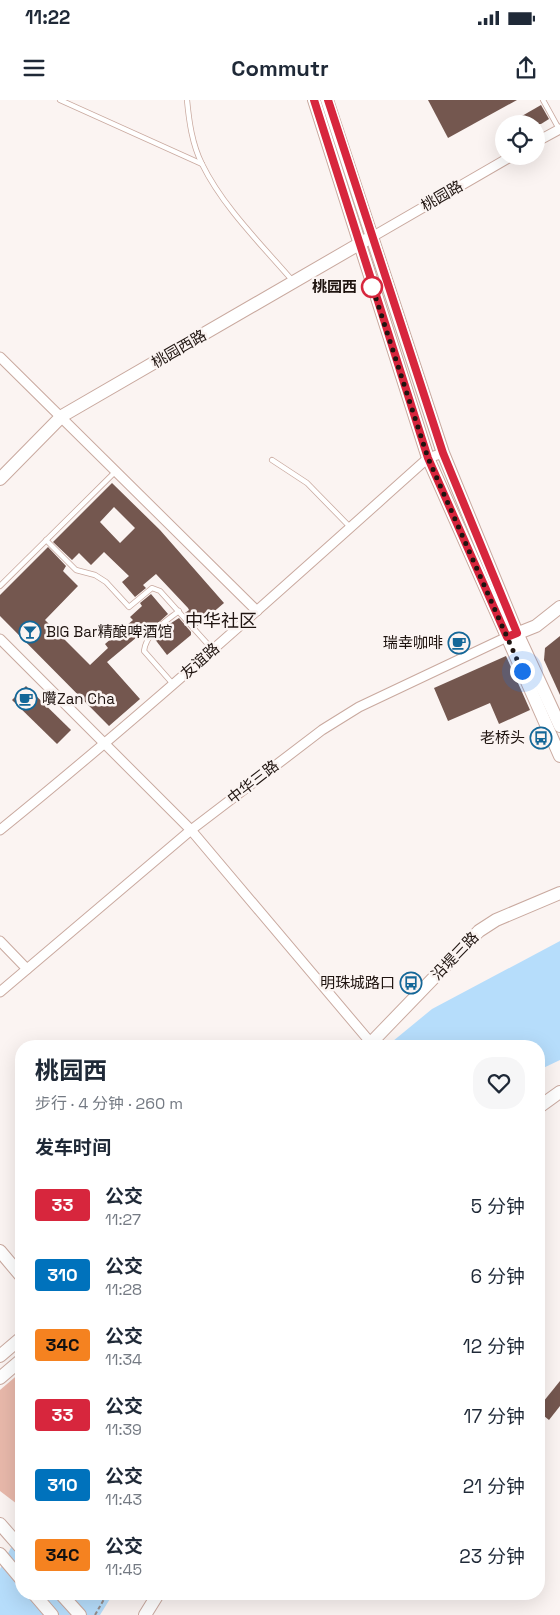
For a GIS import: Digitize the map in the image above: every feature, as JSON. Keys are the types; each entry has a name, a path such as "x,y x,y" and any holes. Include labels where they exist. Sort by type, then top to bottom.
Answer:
{"main road":[{"path":"314,100 358,245 428,458 512,635 560,726"},
{"path":"328,100 443,453 560,756"},
{"name":"桃园西路","path":"0,479 62,416 372,237"},
{"path":"512,635 536,626 560,607"},
{"name":"沿堤三路","path":"375,1040 479,931 496,920 560,894"},
{"path":"545,1103 560,1092"},
{"path":"0,1251 15,1269"},
{"path":"0,1356 15,1343"},
{"path":"0,1378 15,1365"},
{"path":"0,1524 15,1541"},
{"path":"0,1554 15,1572"},
{"path":"39,1600 52,1615"},
{"path":"67,1600 80,1615"},
{"path":"146,1615 155,1600"}],"street":[{"path":"545,138 560,130"},
{"name":"桃园路","path":"372,237 496,165"},
{"path":"0,357 62,416 257,611"},
{"name":"友谊路","path":"0,830 106,743 213,650 428,458 443,453"},
{"name":"中华三路","path":"0,992 191,830 340,718 512,635"},
{"path":"0,639 191,830 366,1040"},
{"path":"0,941 27,969"}],"lane":[{"path":"60,100 202,164"},
{"path":"187,100 194,143 202,164 219,191 294,283"},
{"path":"543,100 560,130"},
{"path":"272,460 307,483 350,527"},
{"path":"0,586 116,470"},
{"path":"46,540 76,570 106,582 129,607 152,588 160,591 213,650"},
{"path":"173,684 144,651 148,636 179,611"}],"path":[{"path":"95,1615 104,1600"}],"shaded area":[{"path":"15,1377 15,1502 0,1491 0,1390"}],"water":[{"path":"560,941 560,1060 545,1067 545,1040 394,1040 432,1009"},
{"path":"15,1540 15,1600 109,1600 100,1615 0,1615 0,1569"}],"building":[{"path":"428,100 517,100 448,138"},
{"path":"541,105 549,119 545,122 545,115 524,115"},
{"path":"112,483 160,530 224,603 197,626 185,613 189,610 188,608 156,574 143,585 146,588 135,597 122,582 129,576 104,552 91,565 79,553 72,560 53,542","holes":["114,507 135,528 120,543 100,522"]},
{"path":"48,547 66,566 63,571 78,586 45,620 90,665 108,648 105,644 133,620 130,617 142,606 140,603 151,594 168,614 148,632 146,630 143,632 107,662 140,699 109,726 0,616 0,595"},
{"path":"179,618 191,632 191,635 167,655 154,638 165,627"},
{"path":"560,636 560,695 544,660 545,648"},
{"path":"506,656 530,710 499,724 490,703 448,721 434,688"},
{"path":"26,686 71,730 57,744 12,700"},
{"path":"560,1381 560,1406 549,1420 545,1417 545,1400"}],"bus line":[{"name":"33","path":"314,100 358,245 428,458 507,637 517,633 443,453 328,100"}],"place":[{"name":"桃园西","path":"372,287"},
{"name":"BIG Bar精酿啤酒馆","path":"30,632"},
{"name":"瑞幸咖啡","path":"459,643"},
{"name":"囋Zan Cha","path":"26,699"},
{"name":"老桥头","path":"541,738"},
{"name":"明珠城路口","path":"411,983"}],"district":[{"name":"中华社区","path":"221,621"}],"route":[{"path":"372,287 370,280 428,458 522,671"}]}
